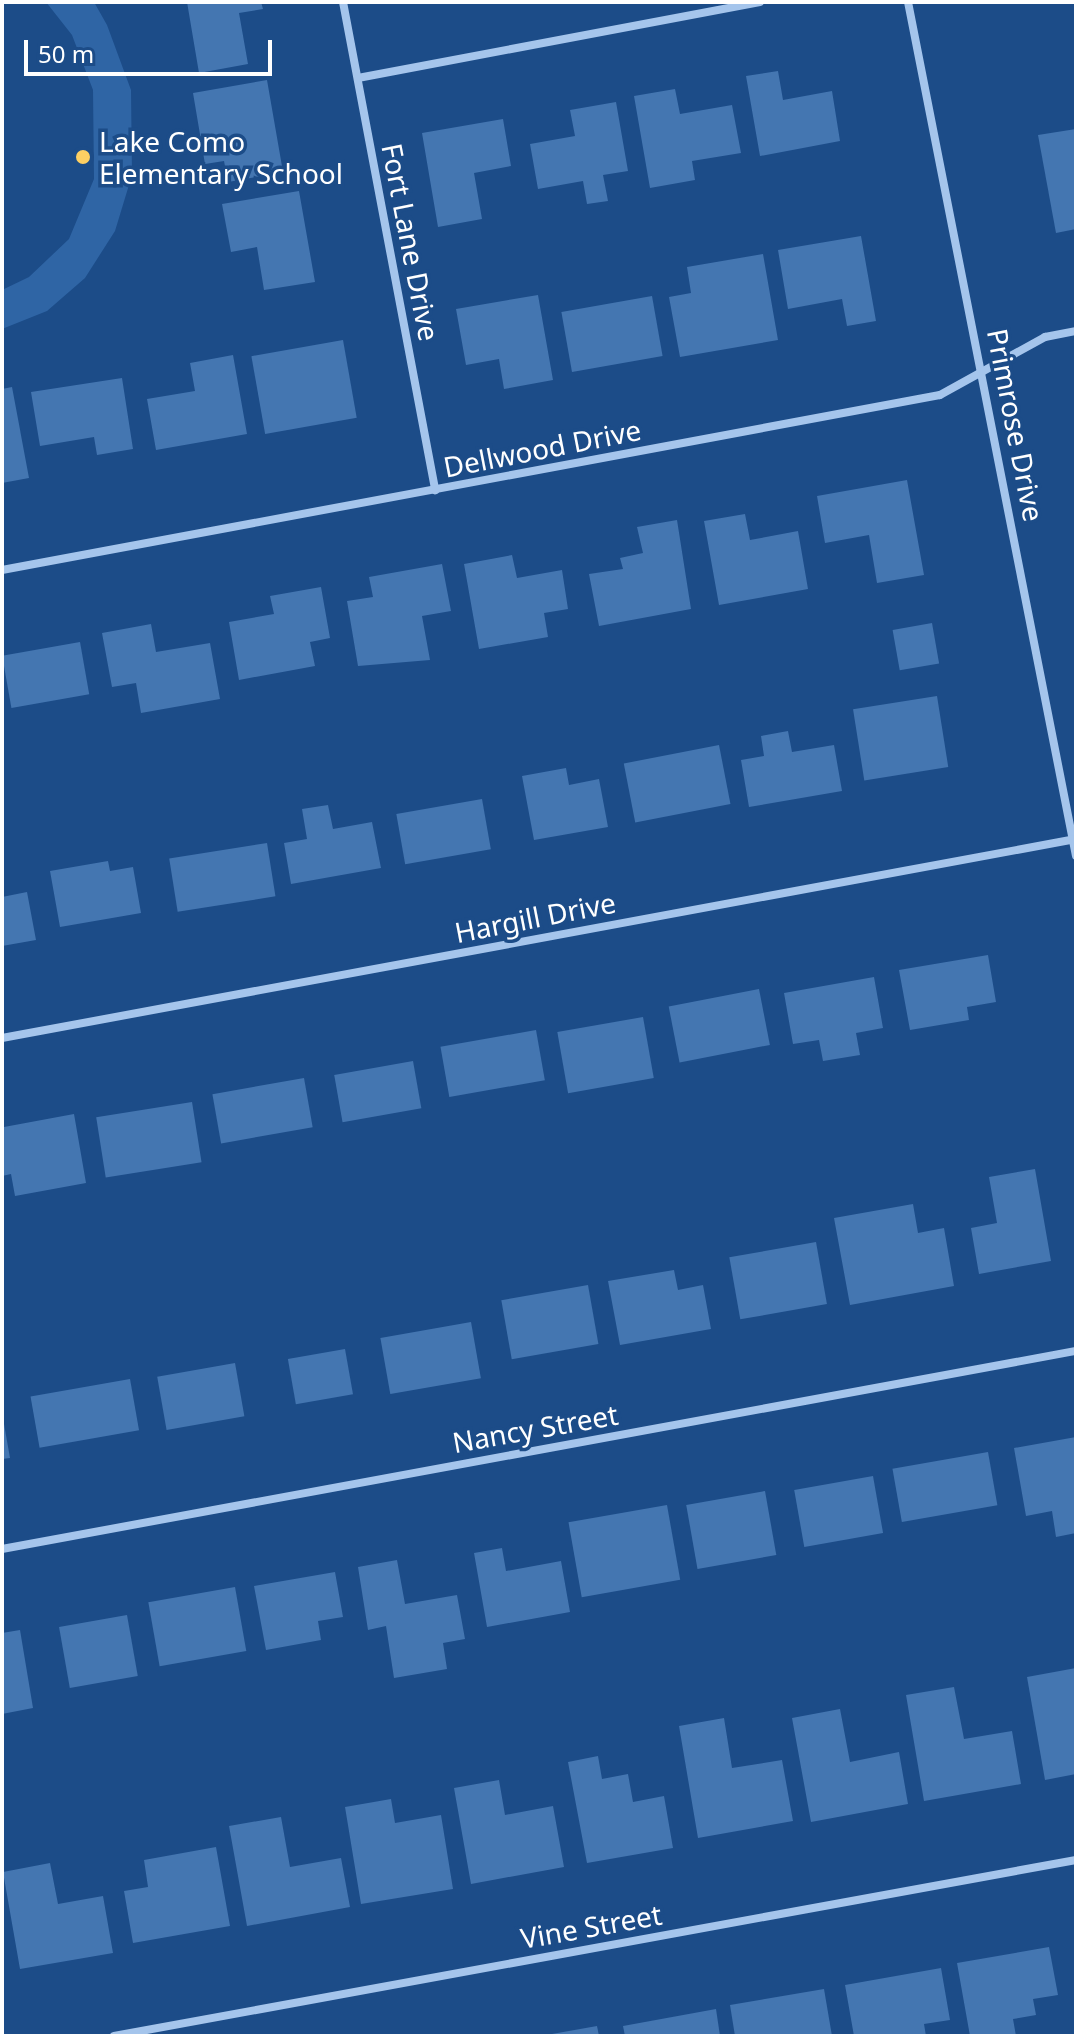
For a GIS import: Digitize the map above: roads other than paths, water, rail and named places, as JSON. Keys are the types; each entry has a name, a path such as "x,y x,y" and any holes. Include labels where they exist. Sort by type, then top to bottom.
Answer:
{"street":[{"name":"Fort Lane Drive","path":"343,2 435,490"},
{"path":"358,78 760,2"},
{"name":"Primrose Drive","path":"908,2 983,370 1076,856"},
{"name":"Dellwood Drive","path":"2,570 940,395 1045,337 1076,331"},
{"name":"Hargill Drive","path":"2,1038 1074,839"},
{"name":"Nancy Street","path":"2,1549 1076,1351"},
{"name":"Vine Street","path":"114,2036 1076,1860"}],"place":[{"name":"Lake Como Elementary School","path":"83,157"}]}
